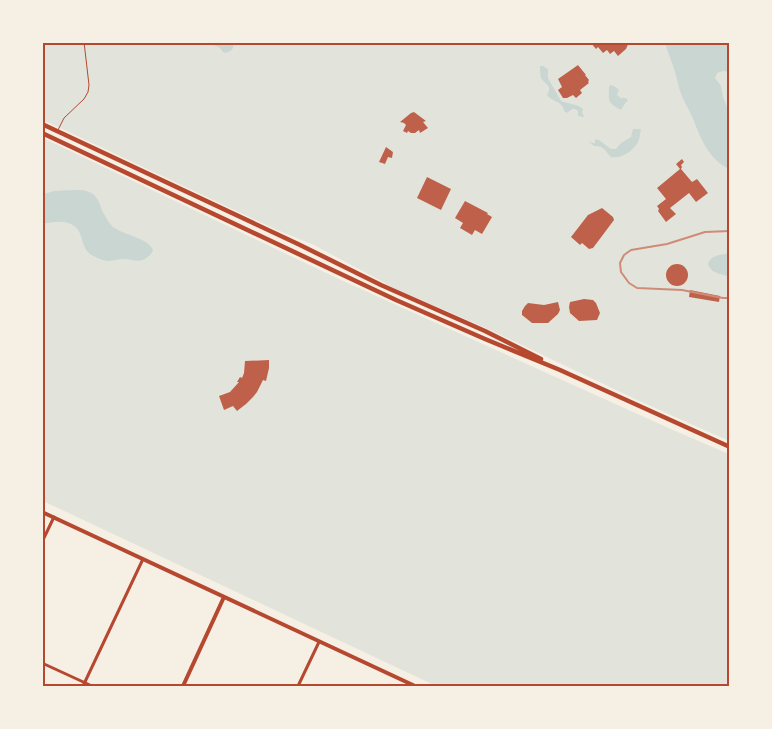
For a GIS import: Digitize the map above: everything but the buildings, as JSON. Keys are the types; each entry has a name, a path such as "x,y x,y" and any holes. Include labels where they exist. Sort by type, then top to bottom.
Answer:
{"main road":[{"path":"42,124 312,250 395,291 484,331 560,370"},
{"path":"42,133 396,300 560,370 730,447"}],"street":[{"path":"42,512 413,686"},
{"path":"42,542 54,517"},
{"path":"84,685 143,559"},
{"path":"183,686 224,597"},
{"path":"298,686 319,642"},
{"path":"42,663 84,685 92,686"}],"lane":[{"path":"57,131 64,118 84,99 88,92 89,85 84,42"}],"shaded area":[{"path":"42,43 729,43 729,441 637,400 486,328 396,289 314,245 277,230 43,120"},
{"path":"211,43 236,43 232,50 226,53"},
{"path":"665,43 729,43 729,72 717,73 715,78 721,86 729,112 729,169 715,159 706,147 681,94"},
{"path":"540,66 548,69 548,78 561,101 581,107 584,117 578,116 578,111 575,109 567,113 560,103 547,95 549,87 541,78"},
{"path":"611,85 619,90 617,95 621,98 626,98 628,101 621,110 609,100 609,86"},
{"path":"633,129 641,129 640,137 633,148 623,156 611,157 602,148 594,146 589,142 595,143 595,139 599,140 611,149 616,149 621,143 631,137"},
{"path":"43,138 341,280 729,454 729,686 436,686 43,501"},
{"path":"79,190 90,192 98,200 105,216 113,227 146,242 153,250 152,253 145,259 138,261 123,259 106,261 90,254 79,231 73,225 62,222 43,224 43,193"},
{"path":"729,254 729,280 727,276 713,271 708,264 717,255"}],"railway":[{"path":"730,231 705,232 667,244 631,250 624,255 620,263 621,272 629,283 637,288 682,290 730,298"}]}
